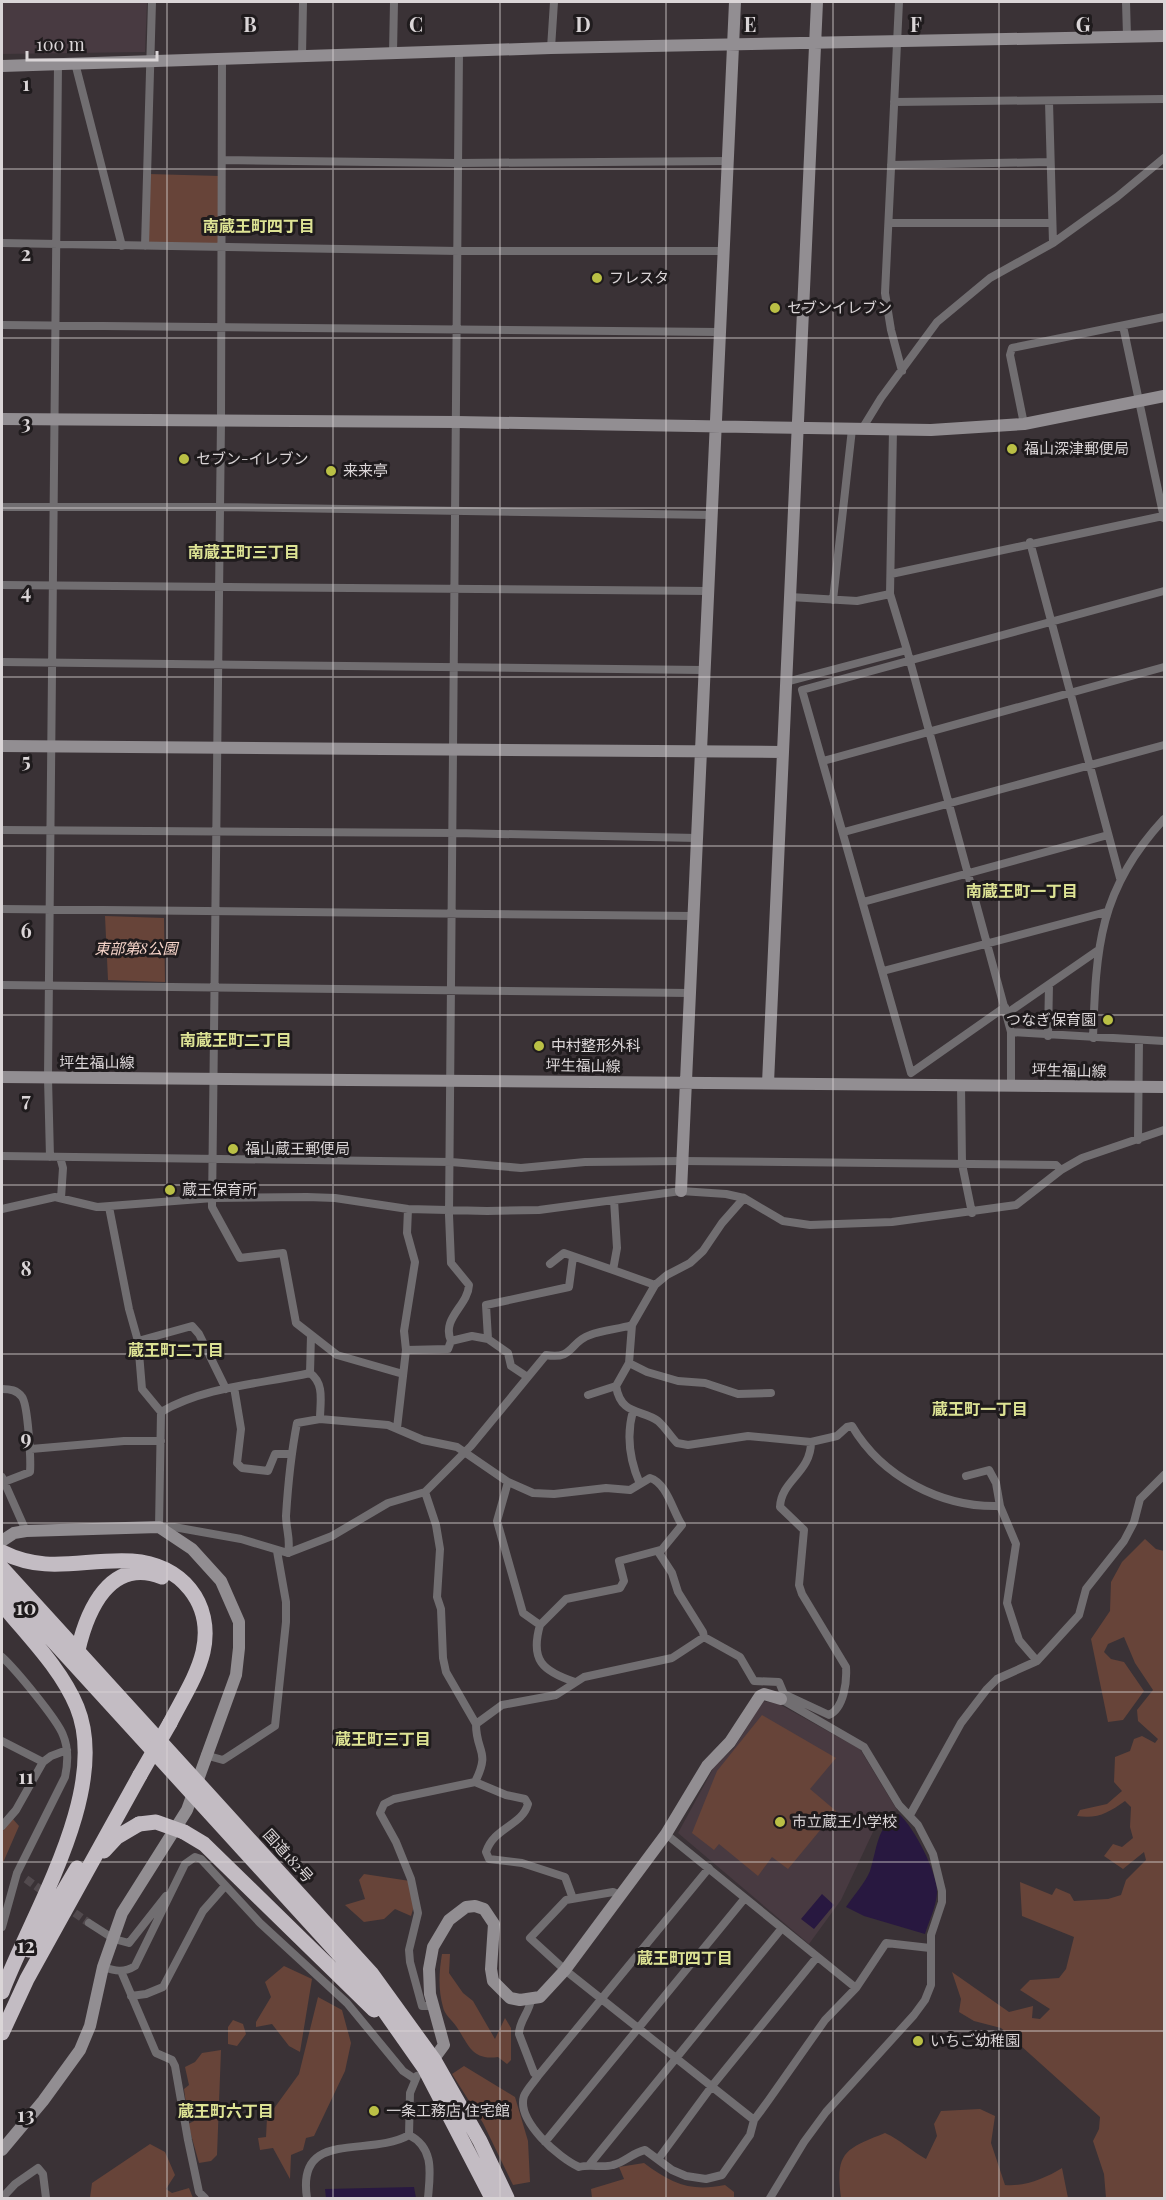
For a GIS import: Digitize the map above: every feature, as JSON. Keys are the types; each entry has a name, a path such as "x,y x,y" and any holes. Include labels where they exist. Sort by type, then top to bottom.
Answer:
{"highway":[{"path":"2,1552 41,1565 134,1561 157,1565 176,1574 195,1593 204,1619 203,1653 27,1978 13,2013"},
{"name":"国道182号","path":"2,1568 78,1650 193,1788 364,1982 424,2069 480,2141 507,2199"},
{"path":"78,1650 87,1616 101,1593 112,1583 137,1574 155,1574 181,1589 196,1620 194,1651 166,1720"},
{"name":"国道182号","path":"2,1585 193,1788"},
{"path":"2,1604 54,1669 77,1705 87,1759 65,1844 2,1992"},
{"path":"2,1997 137,1772"},
{"path":"2,2033 105,1848 139,1824 156,1822 184,1832 204,1844 370,2004 424,2069"},
{"name":"国道182号","path":"424,2069 492,2199"}],"street":[{"path":"145,246 152,2"},
{"path":"302,56 303,2"},
{"path":"393,54 394,2"},
{"path":"551,48 554,2"},
{"path":"681,1191 699,751 735,2"},
{"path":"768,1083 817,2"},
{"path":"899,2 885,293 891,330 902,371"},
{"path":"1126,2 1127,36"},
{"path":"2,66 551,48 1164,36"},
{"path":"406,1350 448,1349 451,1341 449,1322 469,1291 469,1285 451,1263 450,1210 459,52"},
{"path":"222,59 221,421 212,1207 240,1258 283,1253 296,1323 337,1355 403,1374"},
{"path":"75,63 122,246"},
{"path":"58,64 55,245 56,507 52,662 48,1078 55,1157 63,1168 60,1198"},
{"path":"894,102 1164,99"},
{"path":"1049,102 1053,243"},
{"path":"833,600 857,429 938,322 990,278 1053,243 1117,197 1164,158"},
{"path":"222,159 458,163 727,161"},
{"path":"891,165 1050,162"},
{"path":"889,223 1051,223"},
{"path":"2,243 458,251 723,251"},
{"path":"1024,424 1010,355 1012,348 1164,317"},
{"path":"2,325 719,332"},
{"path":"891,573 1030,542 1164,517 1160,480 1123,326"},
{"path":"2,419 457,422 931,430 1024,424 1164,396"},
{"path":"893,429 890,594 931,731 1006,1010 1011,1032 1011,1086"},
{"path":"2,507 220,507 711,514"},
{"path":"1030,542 1120,878"},
{"path":"2,585 708,591"},
{"path":"1097,951 1049,985 1006,1010 910,1073 844,832 802,690 1164,591"},
{"path":"790,597 857,601 890,594"},
{"path":"786,682 907,650"},
{"path":"2,662 703,670"},
{"path":"823,761 1164,668"},
{"path":"844,832 1164,745"},
{"path":"2,746 782,752"},
{"path":"1093,1038 1097,951 1106,912 1120,878 1164,819"},
{"path":"2,830 454,833 697,838"},
{"path":"863,902 1108,835"},
{"path":"2,909 693,916"},
{"path":"882,971 1106,912"},
{"path":"1048,1036 1049,985"},
{"path":"2,986 690,993"},
{"path":"1011,1032 1048,1036 1164,1041"},
{"path":"1138,1140 1139,1040"},
{"name":"坪生福山線","path":"2,1077 214,1077 1164,1087"},
{"path":"961,1085 962,1164 972,1213"},
{"path":"2,1209 50,1197 91,1207 213,1198 335,1198 408,1209 538,1210 681,1191 726,1194 744,1198 783,1221 810,1225 892,1222 972,1213 1016,1205 1061,1170 1082,1158 1164,1130"},
{"path":"2,1156 451,1162 521,1168 585,1162 683,1161 1056,1166 1061,1170"},
{"path":"744,1198 722,1222 703,1251 690,1263 655,1285 632,1325 629,1363 616,1386 617,1393 633,1411 657,1420 677,1443 688,1445 748,1437 811,1442 837,1436 852,1426 874,1457 896,1475 953,1503 1000,1506"},
{"path":"613,1270 617,1248 614,1200"},
{"path":"109,1207 129,1309 138,1341 142,1389 161,1412 159,1527"},
{"path":"397,1428 406,1350 404,1331 415,1262 407,1233 408,1209"},
{"path":"550,1264 564,1253 655,1285"},
{"path":"488,1339 486,1305 569,1287 573,1257"},
{"path":"2,1541 14,1533 26,1530 174,1527 241,1539 288,1553 332,1536 388,1503 425,1492 466,1451 526,1376 546,1355 559,1357 566,1355 591,1334 632,1325"},
{"path":"138,1341 192,1326 230,1388 241,1429 237,1463 242,1468 264,1472 268,1471 275,1454 292,1454"},
{"path":"310,1373 311,1335"},
{"path":"451,1341 472,1336 488,1339 508,1353 511,1366 526,1376"},
{"path":"629,1363 647,1372 678,1381 705,1383 738,1394 771,1393"},
{"path":"161,1412 176,1403 230,1388 310,1373 318,1379 321,1385 320,1419"},
{"path":"588,1395 616,1386"},
{"path":"2,1389 16,1391 24,1402 32,1449 30,1472 3,1480 26,1530"},
{"path":"633,1411 630,1422 630,1462 640,1484"},
{"path":"288,1553 291,1543 286,1519 297,1423 320,1419 397,1428 423,1440 466,1451 508,1482 533,1493 554,1494 592,1488 630,1490 650,1478 656,1480 682,1525 660,1550 619,1561 624,1581 620,1588 566,1599 540,1625 535,1643 537,1658 550,1672 575,1682"},
{"path":"32,1449 124,1441 161,1441"},
{"path":"409,2135 410,2093 424,2069 444,2045 429,1983 433,1947 449,1920 460,1910 475,1906 484,1909 494,1924 491,1969 494,1981 510,1998 531,2000 549,1991 666,1834 707,1766 730,1742 759,1696 764,1694 782,1696 829,1716 837,1710 847,1679 846,1667 801,1594 799,1586 804,1530 780,1508 785,1491 811,1455 811,1442"},
{"path":"966,1476 990,1470 996,1483 1000,1506 1016,1544 1007,1603 1019,1640 1037,1661"},
{"path":"910,1815 961,1724 987,1689 997,1679 1037,1661 1079,1615 1086,1589 1124,1541 1134,1522 1140,1499 1164,1475"},
{"path":"508,1482 497,1521 523,1613 540,1625"},
{"path":"425,1492 436,1525 440,1549 437,1597 441,1608 442,1658 446,1672 476,1724 476,1733 484,1758 475,1782"},
{"path":"2,2150 80,2050 90,2026 104,1967 122,1914 182,1819 236,1676 239,1622 220,1581 192,1549 159,1527"},
{"path":"660,1550 678,1592 704,1637 740,1657 754,1681 779,1683 782,1696 864,1748 899,1805 910,1815 933,1854 942,1891 942,1902 931,1935 931,1985 925,2000 914,2016 826,2112 804,2142 770,2199"},
{"path":"205,1755 223,1760 275,1726 286,1622 286,1602 277,1551"},
{"path":"476,1724 502,1705 556,1695 584,1677 672,1658 704,1637"},
{"path":"2,1657 12,1666 63,1734 67,1750 65,1777 17,1873 2,1928"},
{"path":"2,1741 43,1762"},
{"path":"2,1826 16,1810 43,1762 67,1750"},
{"path":"433,2006 422,2006 410,1962 409,1950 418,1913 411,1879 396,1842 380,1813 384,1804 394,1799 475,1782 506,1795 525,1799 528,1804 521,1817 499,1831 489,1843 486,1852 489,1859 522,1863 565,1877 572,1896"},
{"path":"666,1834 856,1988"},
{"path":"104,1967 121,1971 135,1966 184,1864 195,1857 208,1865 260,1923 347,2003 403,2071 424,2069"},
{"path":"709,1868 601,1998 524,2096 525,2109 530,2122 554,2153 566,2162 579,2167 590,2164 612,2166 633,2153 645,2150 672,2170 686,2176 706,2179 722,2175 750,2135 754,2120 825,2020 856,1988 886,1943 930,1948"},
{"path":"17,1873 26,1879"},
{"path":"131,1996 147,1995 164,1987 203,1911 225,1886"},
{"path":"620,1895 613,1892 572,1896 530,1938 565,1970 754,2120"},
{"path":"89,1923 114,1939 129,1943 164,1896 169,1894"},
{"path":"545,2142 745,1898"},
{"path":"590,2164 782,1928"},
{"path":"658,2158 712,2086 817,1957"},
{"path":"121,1971 156,2053 172,2060 175,2066 199,2192 205,2199"},
{"path":"531,2000 530,2012 519,2027 519,2034 534,2073 538,2076"},
{"path":"307,2199 304,2176 314,2158 326,2151 370,2147 401,2140 409,2135"},
{"path":"409,2135 419,2140 429,2156 428,2199"},
{"path":"2,2199 15,2184 38,2168 43,2174 46,2199"}],"shaded area":[{"path":"2,2 147,2 145,52 2,54"},
{"name":"市立蔵王小学校","path":"763,1701 779,1704 860,1749 897,1810 880,1817 841,1900 809,1944 678,1833 714,1767 734,1748"},
{"path":"899,1814 924,1851 934,1874 937,1893 925,1934 864,1916 846,1907 870,1871 882,1831 892,1818"},
{"path":"822,1894 834,1905 814,1929 801,1919"},
{"path":"414,2187 416,2198 326,2198 325,2189"}],"green space":[{"path":"149,174 220,176 220,245 147,245"},
{"name":"東部第8公園","path":"105,916 164,918 165,982 108,980"},
{"path":"1145,1539 1156,1549 1164,1551 1164,2198 1106,2198 1104,2174 1093,2141 1099,2129 1100,2117 1001,2028 974,2021 959,2012 961,1999 952,1972 1009,2012 1033,2006 1032,2018 1040,2019 1050,2009 1020,1990 1030,1980 1059,1978 1066,1969 1074,1937 1022,1916 1020,1882 1052,1895 1056,1888 1070,1894 1074,1901 1108,1899 1121,1895 1126,1880 1146,1860 1144,1852 1123,1869 1104,1856 1113,1844 1122,1847 1133,1838 1130,1827 1131,1807 1125,1801 1102,1814 1091,1817 1077,1816 1080,1810 1107,1804 1122,1791 1114,1782 1115,1757 1130,1751 1134,1739 1142,1736 1155,1743 1158,1739 1138,1721 1137,1710 1153,1690 1135,1663 1124,1637 1108,1644 1104,1652 1111,1659 1124,1662 1144,1691 1123,1720 1108,1722 1091,1639 1110,1611 1111,1582 1122,1562"},
{"path":"762,1715 836,1758 810,1789 836,1811 788,1869 772,1857 758,1876 719,1844 714,1850 692,1833 717,1771"},
{"path":"12,1818 19,1826 2,1865 2,1832"},
{"path":"364,1874 410,1881 415,1903 411,1916 395,1909 384,1919 364,1922 345,1905 365,1899 359,1880"},
{"path":"442,1954 450,1954 449,1973 463,1993 473,2001 495,2039 505,2018 511,2028 511,2060 507,2064 498,2057 482,2056 471,2049 445,2012 440,1987"},
{"path":"284,1966 312,1979 300,2052 289,2046 272,2024 256,2027 256,2022 271,1997 265,1982"},
{"path":"318,1997 342,2010 351,2043 345,2071 314,2136 306,2138 303,2150 291,2155 290,2179 273,2148 260,2150 258,2138 266,2137 267,2118 299,2074"},
{"path":"233,2020 243,2024 246,2034 237,2046 228,2044 228,2027"},
{"path":"221,2050 217,2155 211,2161 199,2163 188,2124 194,2121 190,2106 186,2104 184,2089 189,2085 185,2067 195,2062 202,2053"},
{"path":"464,2066 515,2097 528,2141 530,2182 513,2185 483,2123 452,2074"},
{"path":"980,2109 995,2116 991,2143 1005,2185 1020,2185 1035,2181 1062,2168 1068,2198 841,2198 842,2161 852,2148 885,2133 926,2159 937,2136 934,2124 941,2111"},
{"path":"150,2144 165,2152 175,2175 166,2189 172,2193 189,2188 193,2198 90,2198 92,2183"},
{"path":"644,2163 673,2181 692,2187 725,2185 734,2192 734,2198 592,2198 591,2189 624,2179 619,2167"}],"tunnel":[{"path":"26,1879 47,1894"},
{"path":"65,1906 89,1923"}],"place":[{"name":"フレスタ","path":"597,278"},
{"name":"セブンイレブン","path":"775,308"},
{"name":"福山深津郵便局","path":"1012,449"},
{"name":"セブン-イレブン","path":"184,459"},
{"name":"来来亭","path":"331,471"},
{"name":"つなぎ保育園","path":"1108,1020"},
{"name":"中村整形外科","path":"539,1046"},
{"name":"福山蔵王郵便局","path":"233,1149"},
{"name":"蔵王保育所","path":"170,1190"},
{"name":"市立蔵王小学校","path":"780,1822"},
{"name":"いちご幼稚園","path":"918,2041"},
{"name":"一条工務店 住宅館","path":"374,2111"}],"district":[{"name":"南蔵王町四丁目","path":"259,226"},
{"name":"南蔵王町三丁目","path":"244,552"},
{"name":"南蔵王町一丁目","path":"1022,891"},
{"name":"南蔵王町二丁目","path":"236,1040"},
{"name":"蔵王町二丁目","path":"176,1350"},
{"name":"蔵王町一丁目","path":"980,1409"},
{"name":"蔵王町三丁目","path":"383,1739"},
{"name":"蔵王町四丁目","path":"685,1958"},
{"name":"蔵王町六丁目","path":"226,2111"}]}
